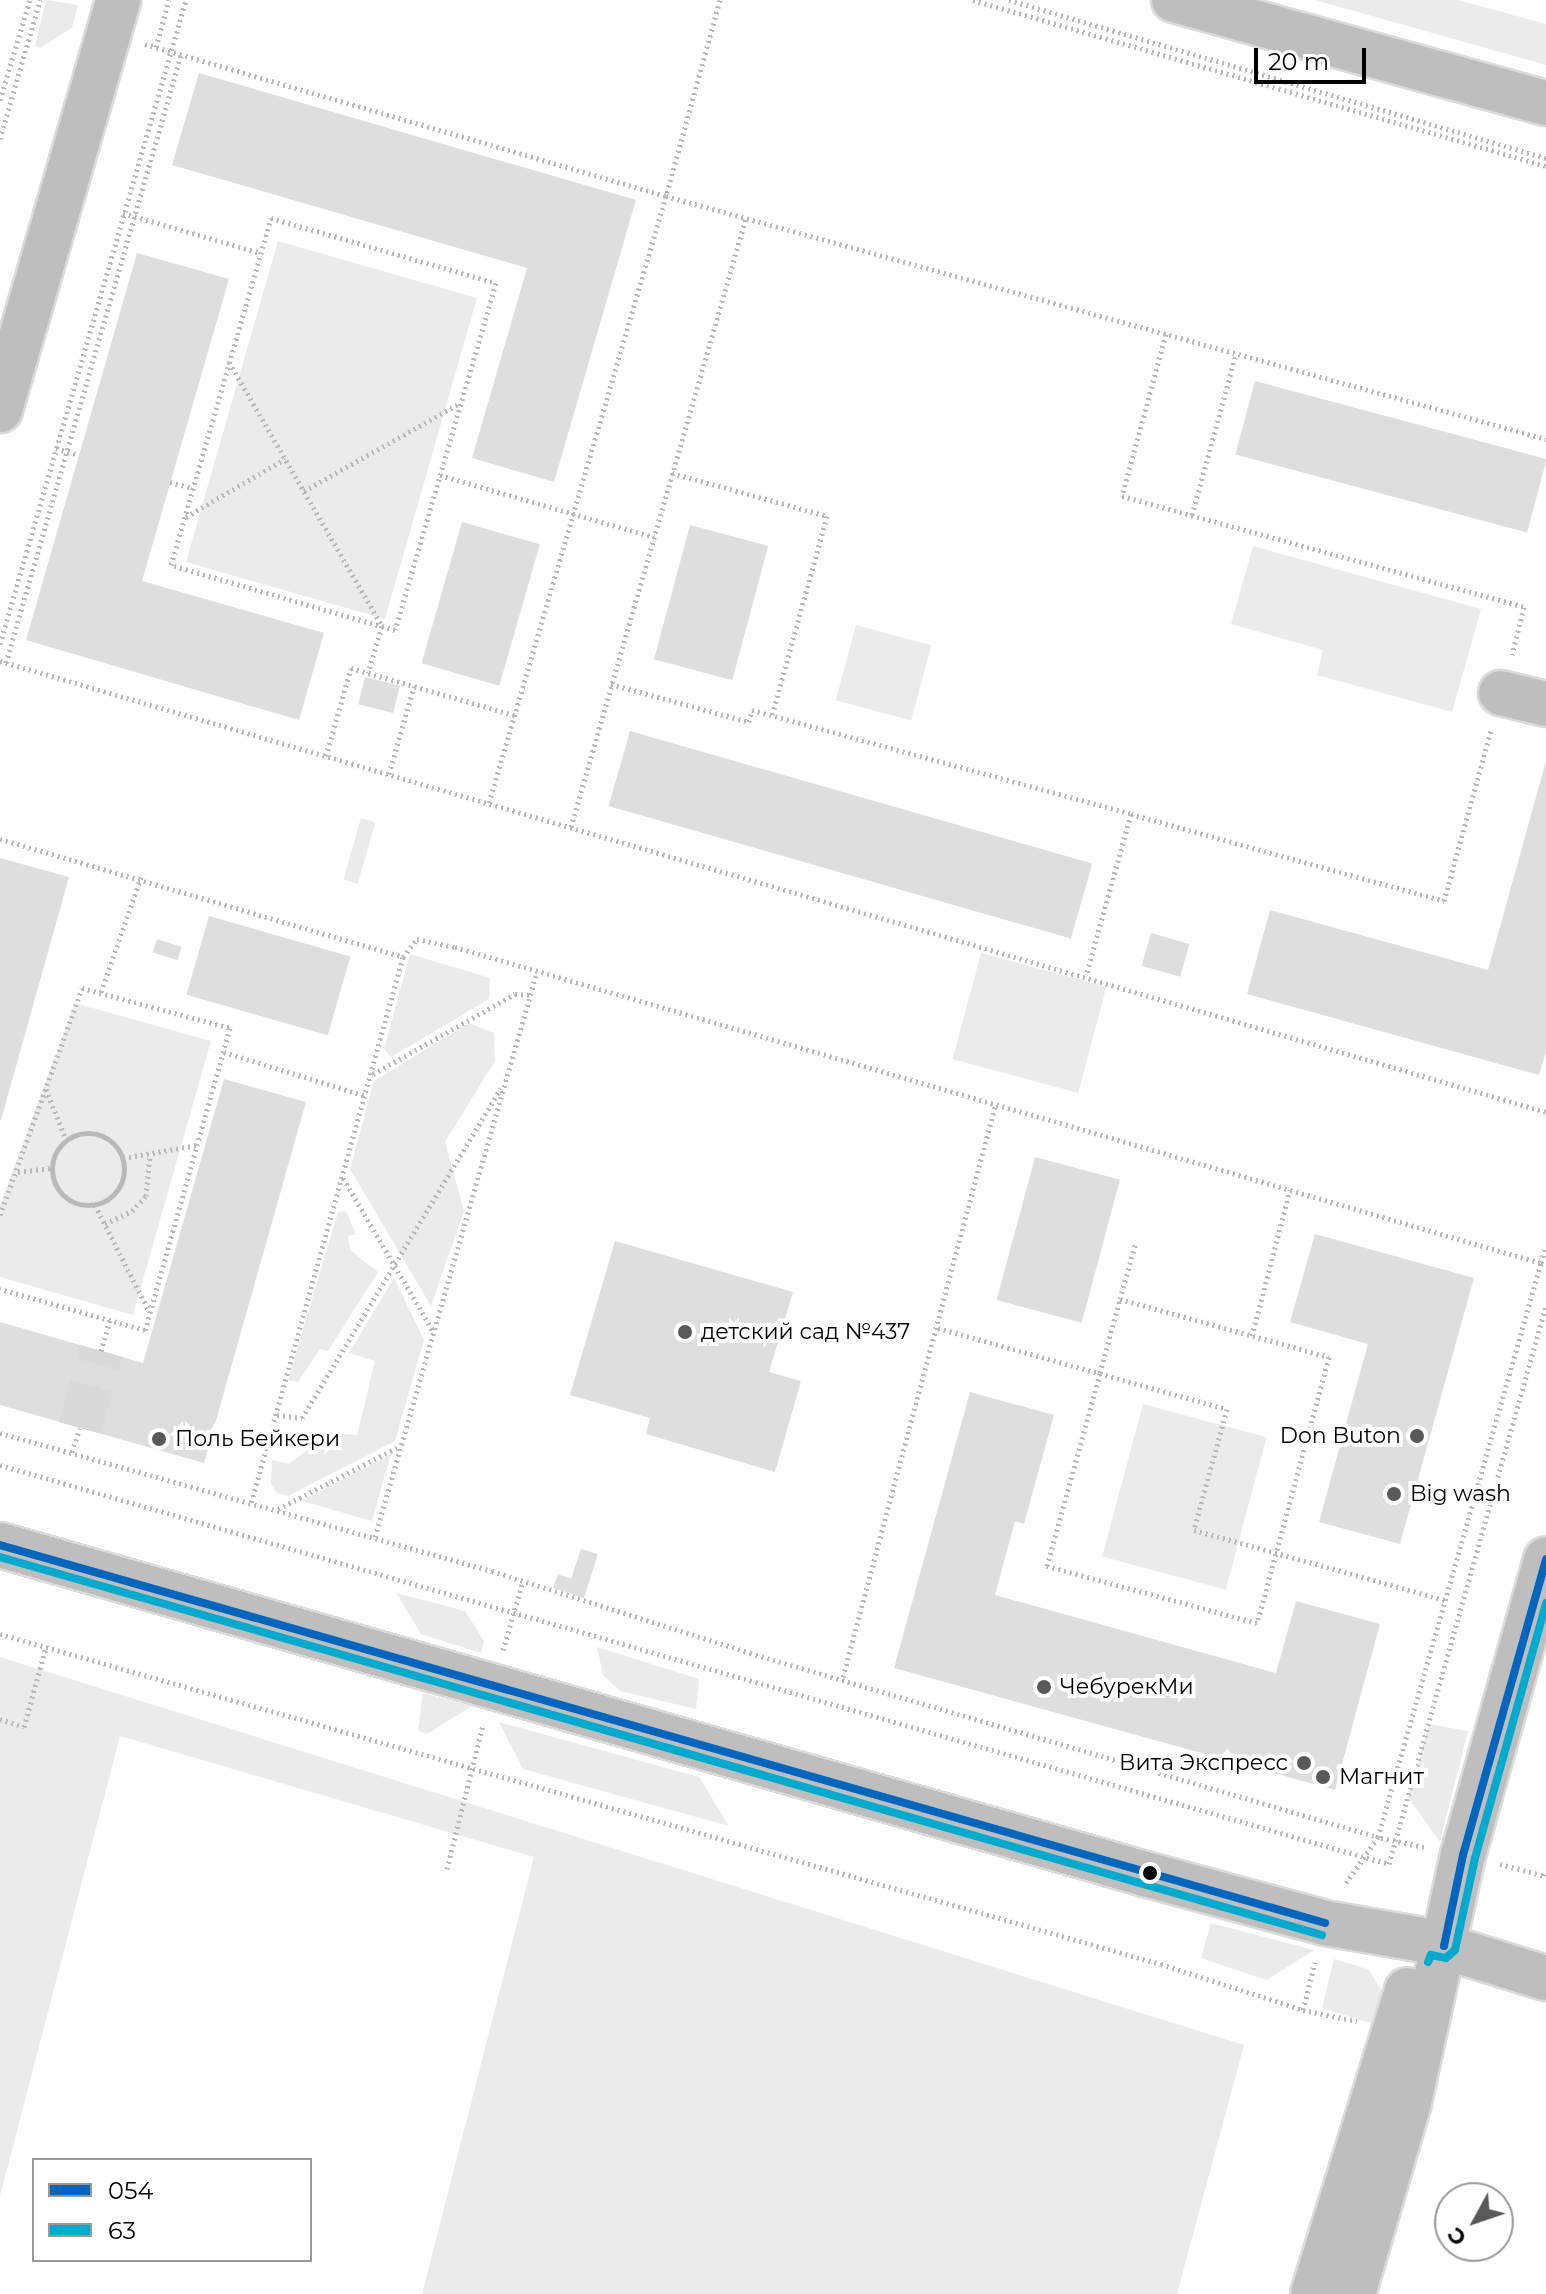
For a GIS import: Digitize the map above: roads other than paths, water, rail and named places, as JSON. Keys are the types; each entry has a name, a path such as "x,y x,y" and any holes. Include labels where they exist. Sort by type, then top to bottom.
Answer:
{"street":[{"path":"1174,0 1546,103"},
{"path":"0,410 113,17"},
{"path":"1501,693 1546,704"},
{"path":"0,1545 1325,1923 1431,1952 1546,1978"},
{"path":"1313,2294 1463,1855 1546,1559"},
{"path":"1431,1952 1546,1991"},
{"path":"1353,2294 1409,2102 1431,1952"}],"tunnel":[{"path":"80,1428 101,1351"}],"place":[{"name":"детский сад №437","path":"685,1332"},
{"name":"Don Buton","path":"1417,1436"},
{"name":"Поль Бейкери","path":"159,1439"},
{"name":"Big wash","path":"1394,1494"},
{"name":"ЧебурекМи","path":"1044,1687"},
{"name":"Вита Экспресс","path":"1304,1763"},
{"name":"Магнит","path":"1323,1777"}]}
